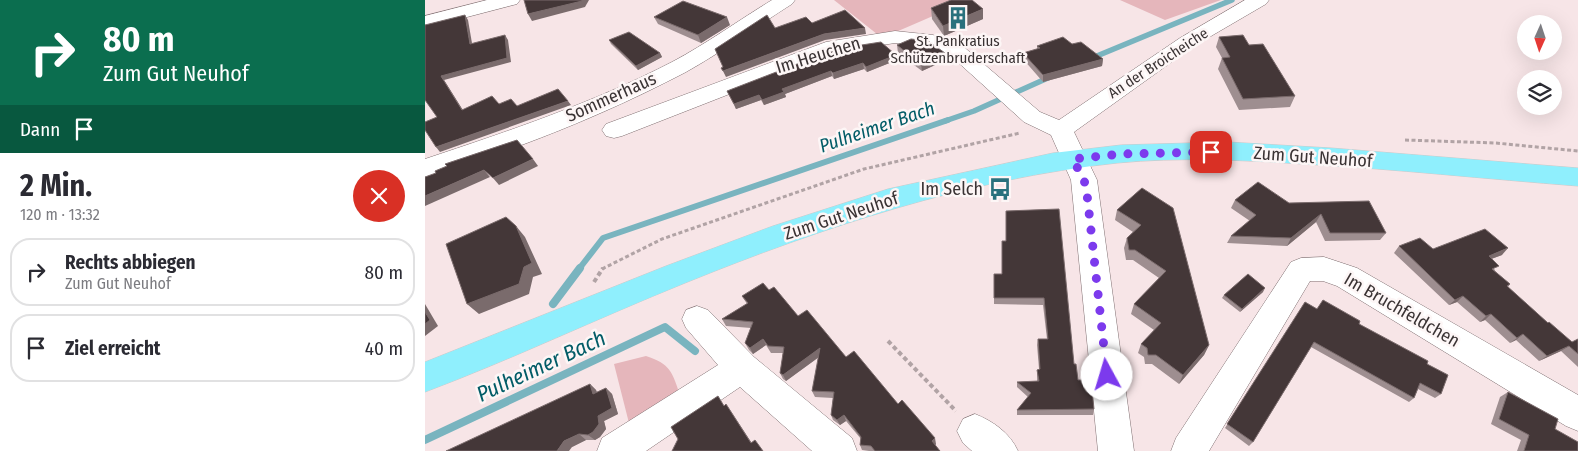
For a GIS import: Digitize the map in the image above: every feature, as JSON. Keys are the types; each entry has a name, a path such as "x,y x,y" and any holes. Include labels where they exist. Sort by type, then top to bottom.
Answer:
{"main road":[{"name":"Zum Gut Neuhof","path":"425,377 783,234 888,199 1031,166 1121,154 1227,152 1331,157 1578,177"}],"street":[{"path":"425,22 510,0"},
{"name":"Sommerhaus","path":"426,166 513,138 606,102 680,66 785,0"},
{"name":"An der Broicheiche","path":"1047,125 1259,0"},
{"name":"Im Heuchen","path":"614,130 833,46 895,36 933,41 958,52 1047,125 1073,159"},
{"path":"1073,159 1086,185 1115,451"},
{"name":"Im Bruchfeldchen","path":"1189,451 1301,270 1323,268 1347,277 1578,414"},
{"path":"697,319 741,368 839,451"},
{"path":"628,448 741,368"}],"path":[{"path":"569,318 603,268 663,239 863,169 1047,125"},
{"path":"888,341 987,441"}],"shaded area":[{"path":"834,0 970,0 882,38"},
{"path":"1120,0 1221,0 1165,20"},
{"path":"646,356 660,362 669,370 680,395 630,427 614,364"}],"building":[{"path":"524,0 582,0 582,1 528,14"},
{"path":"951,0 972,0 983,9 943,26 931,8"},
{"path":"683,1 727,17 698,35 654,17"},
{"path":"845,10 865,28 824,34 723,71 721,68 723,67 715,49 767,15 775,28 806,17 812,23"},
{"path":"465,15 470,44 505,35 507,58 441,76 462,110 492,96 499,104 511,99 517,106 558,89 568,101 436,147 425,130 425,122 437,117 425,100 425,25"},
{"path":"629,32 660,53 636,66 609,40"},
{"path":"1243,35 1249,45 1263,44 1295,96 1243,99 1222,58 1230,57 1219,37"},
{"path":"1063,37 1072,44 1081,42 1103,59 1043,75 1023,53 1040,48 1037,46"},
{"path":"911,39 928,41 945,53 921,64 897,45"},
{"path":"881,42 896,55 866,67 863,63 833,73 831,71 782,89 784,92 762,100 759,95 734,104 727,91 836,49"},
{"path":"517,140 533,159 493,178 484,170 425,196 425,177 447,166 445,164"},
{"path":"1258,182 1289,203 1369,201 1386,233 1330,233 1321,214 1291,238 1231,236 1256,215 1235,200"},
{"path":"1142,188 1173,208 1209,345 1183,375 1156,355 1148,355 1147,348 1141,344 1161,323 1134,304 1166,271 1135,250 1129,250 1127,238 1141,225 1117,210"},
{"path":"1059,209 1074,364 1076,364 1078,380 1091,380 1094,409 1017,410 1031,393 1017,382 1039,381 1037,370 1040,369 1038,339 1048,339 1044,298 994,298 994,274 1002,274 1002,241 1006,241 1006,211"},
{"path":"506,217 516,226 532,263 524,267 519,284 467,304 446,244"},
{"path":"1485,229 1508,248 1489,256 1499,266 1492,269 1510,284 1507,286 1548,323 1572,342 1578,339 1578,354 1569,346 1547,356 1523,334 1517,338 1491,314 1486,316 1463,296 1455,300 1399,246 1420,238 1433,249"},
{"path":"1248,274 1265,288 1242,309 1224,295"},
{"path":"763,283 769,290 774,287 798,316 807,310 846,357 854,351 898,404 902,400 935,438 932,441 940,451 875,451 871,446 860,445 861,437 844,415 837,420 831,415 834,392 812,391 820,348 783,375 780,373 784,347 768,346 763,339 750,348 745,343 753,322 722,319 748,303 742,296"},
{"path":"1323,300 1360,321 1359,324 1428,361 1427,364 1448,375 1441,394 1420,383 1414,398 1314,342 1253,442 1227,424 1305,302 1317,309"},
{"path":"425,312 430,320 425,324"},
{"path":"590,384 593,394 606,388 612,408 598,416 599,424 593,432 588,435 579,434 564,441 557,451 446,451"},
{"path":"1508,392 1558,419 1555,429 1578,442 1578,451 1524,451 1529,435 1499,419"},
{"path":"718,396 724,406 726,404 751,443 755,440 763,451 672,451 678,439 671,427"}],"waterway":[{"name":"Pulheimer Bach","path":"1092,58 1232,0"},
{"name":"Pulheimer Bach","path":"945,121 974,111 1050,77"},
{"name":"Pulheimer Bach","path":"579,269 603,238 948,120"},
{"name":"Pulheimer Bach","path":"553,304 580,268"},
{"name":"Pulheimer Bach","path":"425,440 665,327 695,351"}],"place":[{"name":"St. Pankratius Schützenbruderschaft","path":"958,18"},
{"name":"Im Selch","path":"1000,189"}],"route":[{"path":"1107,375 1086,185 1073,159 1121,154 1211,152"}]}
